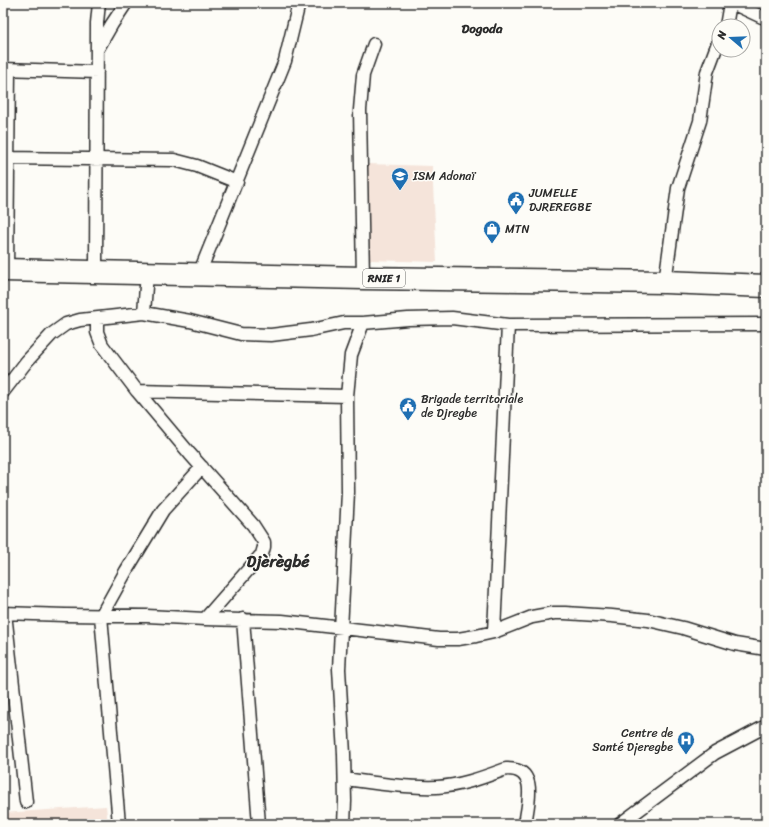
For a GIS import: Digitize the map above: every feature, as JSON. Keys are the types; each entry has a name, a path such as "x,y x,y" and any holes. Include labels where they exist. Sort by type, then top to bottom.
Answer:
{"highway":[{"name":"RNIE 1","path":"5,270 363,278 665,282 766,286"}],"street":[{"path":"96,272 97,23 99,3"},
{"path":"97,51 126,3"},
{"path":"199,274 284,61 299,3"},
{"path":"728,18 731,3 762,17 766,17"},
{"path":"363,278 360,110 363,75 374,44"},
{"path":"665,282 678,188 700,121 707,72 712,58"},
{"path":"5,270 6,69 97,72"},
{"path":"5,159 174,160 196,166 237,182"},
{"path":"144,314 147,273"},
{"path":"3,392 27,361 52,334 66,324 80,320 144,314 196,322 240,334 271,335 310,330 344,323 452,318 508,325 766,324"},
{"path":"98,319 97,332 102,345 137,391 253,526 264,542 262,554 205,619"},
{"path":"344,824 345,779 339,669 348,492 347,396 351,355 363,323"},
{"path":"494,632 508,325"},
{"path":"137,391 347,396"},
{"path":"119,824 101,616 163,510 202,467"},
{"path":"26,802 4,613 282,621 439,639 458,639 494,632 522,620 543,614 565,613 612,616 662,624 683,628 735,644 766,649"},
{"path":"243,619 260,824"},
{"path":"620,824 715,753 766,726"},
{"path":"345,779 394,785 438,787 470,782 506,769 512,769 525,775 529,784 529,798 525,824"}],"shaded area":[{"name":"ISM Adonaï","path":"367,164 432,166 437,262 369,260"},
{"path":"106,806 108,824 3,824 3,813"}],"place":[{"name":"ISM Adonaï","path":"400,191"},
{"name":"JUMELLE DJREREGBE","path":"516,215"},
{"name":"MTN","path":"492,244"},
{"name":"Brigade territoriale de Djregbe","path":"408,421"},
{"name":"Centre de Santé Djeregbe","path":"686,755"}],"district":[{"name":"Dogoda","path":"482,28"},
{"name":"Djèrègbé","path":"278,561"}]}
